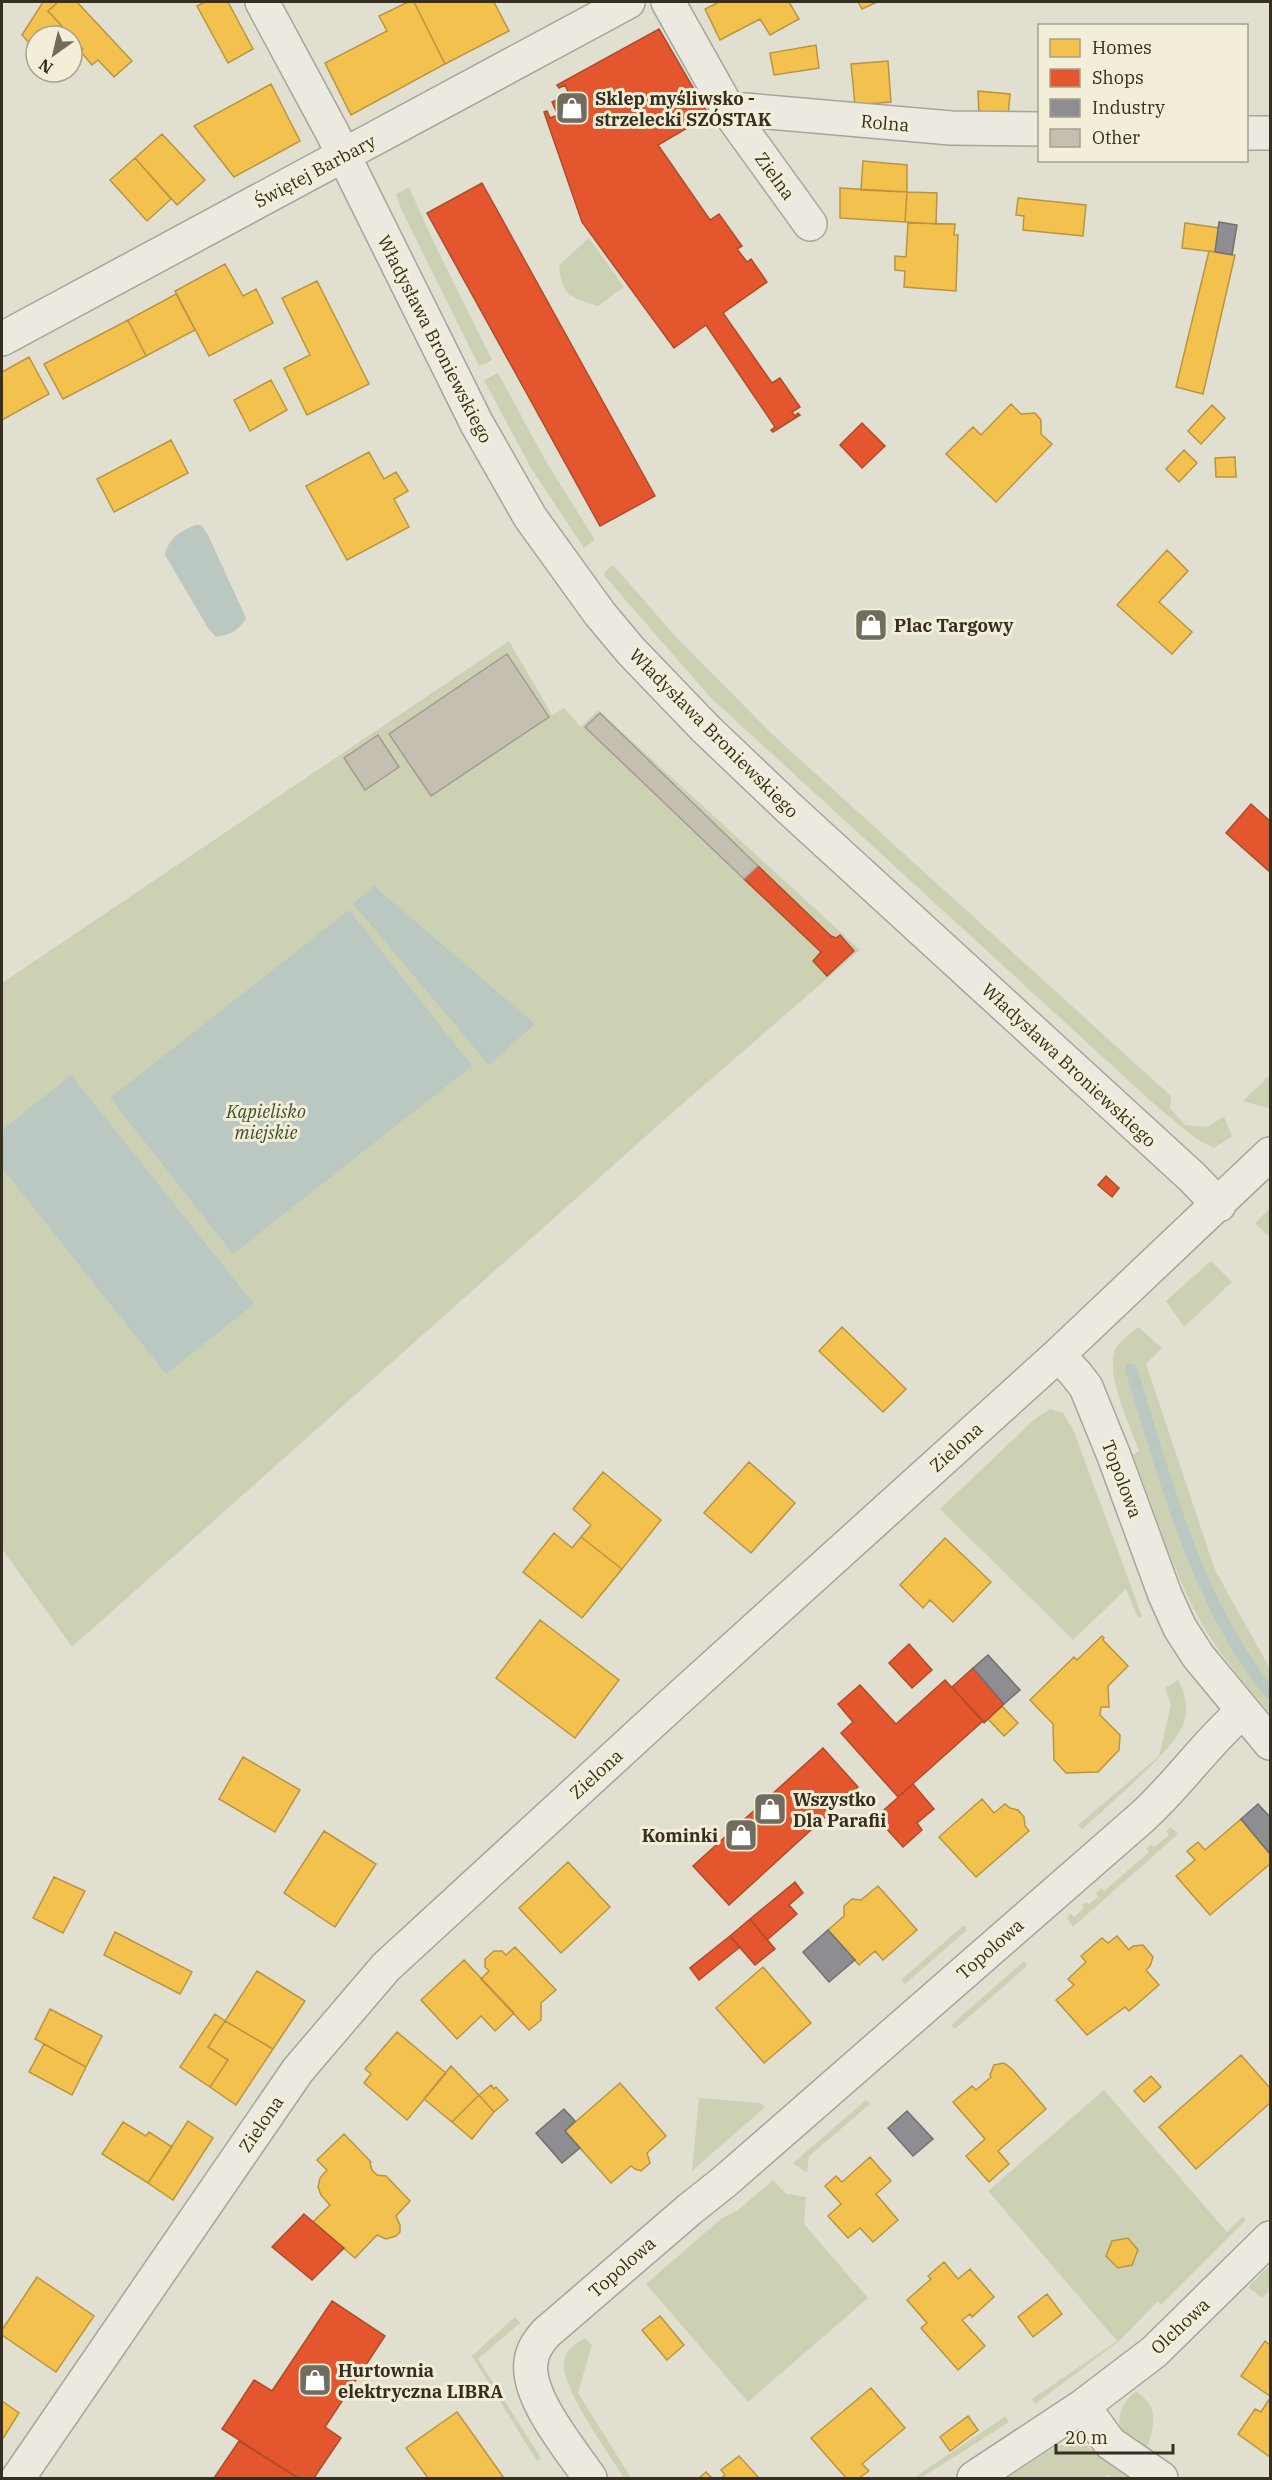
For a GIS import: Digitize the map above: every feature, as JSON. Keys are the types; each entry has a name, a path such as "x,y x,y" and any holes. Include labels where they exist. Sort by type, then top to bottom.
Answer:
{"street":[{"name":"Władysława Broniewskiego","path":"262,2 343,156 477,424 530,517 600,614 631,651 706,729 790,809 1166,1153 1219,1205"},
{"name":"Świętej Barbary","path":"2,339 628,2"},
{"name":"Zielna","path":"668,2 732,116 810,224"},
{"name":"Rolna","path":"732,116 745,110 951,128 1038,129"},
{"path":"1248,133 1270,133"},
{"name":"Zielona","path":"18,2478 298,2070 372,1982 423,1931 1058,1355 1219,1205 1270,1154"},
{"name":"Topolowa","path":"590,2478 539,2400 533,2382 531,2362 537,2344 546,2333 1141,1818 1181,1779 1218,1733 1242,1712 1198,1656 1180,1628 1165,1595 1114,1456 1086,1388 1058,1355"},
{"path":"1242,1712 1270,1743"},
{"name":"Olchowa","path":"974,2478 1083,2406 1154,2352 1270,2238"},
{"path":"1083,2406 1110,2443 1161,2478"}],"green space":[{"path":"409,187 492,360 479,366 401,209 396,194"},
{"path":"589,238 624,287 598,306 569,294 563,284 559,265"},
{"path":"498,373 544,458 595,540 584,548 531,468 484,380"},
{"path":"613,565 677,638 772,734 1171,1096 1170,1108 1185,1125 1206,1127 1224,1117 1232,1136 1214,1148 1195,1138 1153,1103 710,697 603,574"},
{"name":"Kąpielisko miejskie","path":"509,641 552,715 564,708 581,727 598,710 860,950 673,1112 72,1647 2,1549 2,983"},
{"path":"1270,1075 1270,1105 1268,1108 1243,1101"},
{"path":"1270,1208 1270,1237 1255,1223"},
{"path":"1211,1261 1232,1282 1184,1327 1166,1301"},
{"path":"1138,1327 1162,1348 1146,1364 1215,1570 1270,1669 1270,1714 1222,1655 1196,1613 1175,1569 1133,1455 1139,1451 1119,1398 1115,1383 1113,1356 1119,1343"},
{"path":"1050,1409 1063,1413 1073,1429 1142,1616 1138,1618 1126,1589 1073,1640 940,1509 1036,1418"},
{"path":"1178,1680 1185,1696 1186,1708 1183,1725 1176,1737 1153,1764 1082,1830 1078,1825 1159,1756 1171,1705 1165,1688"},
{"path":"1171,1827 1178,1834 1073,1927 1067,1918 1071,1914 1074,1917 1084,1908 1082,1905 1086,1902 1089,1904 1098,1897 1096,1893 1101,1888 1104,1891 1149,1852 1146,1849 1151,1844 1154,1847 1169,1835 1166,1831"},
{"path":"964,1925 967,1930 905,1984 901,1980"},
{"path":"1024,1961 1027,1966 955,2029 951,2025"},
{"path":"1104,2090 1227,2232 1242,2217 1246,2220 1161,2305 1158,2301 1118,2342 1035,2404 1032,2399 1117,2341 988,2191"},
{"path":"699,2098 760,2103 765,2107 692,2171"},
{"path":"866,2100 870,2104 809,2156 807,2173 793,2163"},
{"path":"773,2180 786,2194 806,2197 804,2224 868,2298 748,2402 646,2284 721,2219 738,2210"},
{"path":"1270,2265 1270,2290 1262,2298 1248,2287"},
{"path":"515,2317 520,2323 478,2359 541,2458 537,2461 472,2356"},
{"path":"585,2338 592,2345 578,2393 631,2478 624,2478 598,2438 578,2404 565,2373 566,2354"},
{"path":"1136,2391 1149,2404 1153,2416 1151,2435 1145,2450 1126,2436 1120,2424 1123,2406"},
{"path":"1006,2416 1009,2422 921,2478 913,2478"},
{"path":"1069,2442 1087,2446 1133,2478 1113,2478 1108,2475 1105,2478 1007,2478 1055,2447"}],"shaded area":[{"path":"195,525 201,525 208,535 246,618 240,626 226,635 216,637 208,628 165,555 172,539"},
{"path":"374,886 535,1024 489,1065 353,904"},
{"path":"349,910 472,1066 233,1254 110,1098"},
{"path":"71,1075 254,1304 166,1374 2,1168 2,1130"}],"building: Homes":[{"path":"43,2 58,2 48,11 60,24 29,24"},
{"path":"58,2 77,2 132,61 114,77 98,60 92,65 84,56 84,24 60,24 48,11"},
{"path":"205,2 228,2 253,49 228,63 197,6"},
{"path":"408,2 414,2 445,64 351,115 325,63 387,31 379,16"},
{"path":"414,2 494,2 509,31 445,64"},
{"path":"719,2 789,2 799,19 770,35 760,19 720,40 705,9"},
{"path":"858,2 877,2 862,9"},
{"path":"816,45 819,68 774,75 770,53"},
{"path":"888,61 891,102 855,105 851,64"},
{"path":"271,84 300,141 234,177 194,126"},
{"path":"978,91 1010,94 1008,117 979,116"},
{"path":"162,134 205,180 177,205 135,158"},
{"path":"135,158 171,199 147,221 110,180"},
{"path":"863,161 907,165 907,192 861,190"},
{"path":"840,188 907,192 905,222 840,218"},
{"path":"907,192 937,193 936,224 905,222"},
{"path":"1018,198 1086,205 1083,236 1023,230 1024,216 1016,215"},
{"path":"908,223 955,224 954,235 958,235 956,291 904,287 905,271 895,270 895,256 906,257"},
{"path":"1185,223 1219,228 1215,252 1182,248"},
{"path":"1209,251 1235,255 1203,394 1176,387"},
{"path":"225,264 243,296 256,289 273,323 209,356 175,291"},
{"path":"317,281 369,384 307,415 284,368 310,355 282,298"},
{"path":"176,294 195,330 146,356 128,320"},
{"path":"128,320 146,356 63,399 44,364"},
{"path":"29,357 49,394 2,420 2,372"},
{"path":"271,380 287,410 250,431 234,400"},
{"path":"1011,404 1021,414 1035,413 1041,420 1041,434 1052,444 996,502 946,454 973,427 981,435"},
{"path":"1212,405 1225,418 1201,444 1188,431"},
{"path":"171,440 188,473 114,512 97,479"},
{"path":"1184,450 1197,463 1179,482 1166,469"},
{"path":"369,452 384,479 396,472 408,491 394,499 409,527 347,560 306,486"},
{"path":"1235,457 1236,477 1216,477 1215,458"},
{"path":"1167,550 1188,571 1159,602 1192,632 1172,654 1117,605"},
{"path":"842,1327 906,1389 883,1412 819,1351"},
{"path":"749,1462 795,1503 751,1553 704,1513"},
{"path":"603,1472 661,1520 622,1569 581,1537 591,1525 573,1509"},
{"path":"554,1533 572,1548 581,1537 622,1569 582,1618 523,1572"},
{"path":"945,1538 991,1582 953,1622 930,1600 923,1608 900,1585"},
{"path":"540,1620 619,1680 575,1738 496,1678"},
{"path":"1102,1636 1103,1640 1128,1666 1108,1686 1109,1707 1101,1707 1100,1715 1120,1735 1119,1750 1098,1772 1066,1773 1054,1760 1053,1724 1030,1700 1074,1657 1077,1660"},
{"path":"1002,1706 1018,1723 1004,1736 988,1719"},
{"path":"243,1757 300,1790 275,1832 219,1799"},
{"path":"982,1799 994,1813 1005,1804 1018,1810 1024,1817 1025,1826 1029,1831 976,1877 939,1837"},
{"path":"1241,1819 1270,1854 1270,1864 1210,1915 1176,1876 1195,1860 1187,1851 1198,1842 1205,1850"},
{"path":"324,1831 376,1864 335,1927 284,1893"},
{"path":"568,1862 610,1907 561,1953 519,1908"},
{"path":"54,1877 85,1891 63,1933 33,1918"},
{"path":"878,1886 917,1930 883,1960 875,1951 859,1965 828,1930 844,1916 844,1906 852,1899 861,1900"},
{"path":"115,1932 192,1972 180,1994 104,1955"},
{"path":"1117,1936 1129,1950 1133,1946 1143,1945 1153,1957 1146,1970 1159,1985 1129,2011 1125,2007 1087,2035 1056,2000 1074,1985 1068,1979 1086,1962 1081,1956 1102,1938 1108,1943"},
{"path":"515,1947 556,1990 541,2003 541,2020 529,2030 481,1979 489,1971 485,1967 485,1959 494,1951 502,1951 506,1955"},
{"path":"464,1960 514,2013 495,2031 481,2016 457,2039 421,2000"},
{"path":"763,1967 811,2023 764,2063 716,2008"},
{"path":"257,1971 305,2001 273,2049 225,2021"},
{"path":"50,2009 102,2036 86,2067 35,2039"},
{"path":"215,2014 225,2021 208,2047 228,2060 210,2087 180,2067"},
{"path":"225,2021 273,2049 236,2105 210,2087 228,2060 208,2047"},
{"path":"397,2032 446,2073 407,2120 364,2083 371,2074 365,2069"},
{"path":"44,2044 86,2067 72,2095 29,2072"},
{"path":"1241,2055 1270,2088 1270,2103 1196,2169 1159,2127"},
{"path":"1004,2063 1012,2069 1046,2109 998,2151 1009,2164 989,2182 966,2156 985,2139 953,2102 972,2086 976,2090 991,2077 994,2065"},
{"path":"451,2066 479,2095 452,2122 424,2099"},
{"path":"1151,2076 1161,2087 1144,2102 1134,2091"},
{"path":"620,2083 666,2136 647,2153 650,2163 641,2171 631,2166 611,2183 565,2131"},
{"path":"491,2085 494,2089 496,2087 508,2100 494,2112 479,2095"},
{"path":"479,2095 494,2112 472,2139 452,2122"},
{"path":"188,2121 213,2138 173,2200 148,2183"},
{"path":"123,2122 146,2136 149,2132 172,2147 148,2183 102,2154"},
{"path":"344,2134 371,2162 372,2170 377,2175 386,2176 410,2201 396,2216 400,2232 386,2239 377,2235 355,2258 313,2222 330,2205 321,2195 318,2187 320,2178 327,2170 317,2160"},
{"path":"870,2157 891,2181 876,2194 898,2220 873,2242 860,2228 848,2238 828,2216 841,2204 825,2186 836,2176 842,2182"},
{"path":"1128,2238 1138,2250 1132,2265 1118,2268 1106,2256 1112,2241"},
{"path":"944,2262 958,2279 970,2269 994,2297 972,2317 970,2314 962,2320 985,2346 958,2370 921,2328 927,2323 907,2300 931,2279 928,2276"},
{"path":"37,2277 94,2316 56,2372 2,2335 2,2330"},
{"path":"1047,2294 1062,2314 1033,2337 1018,2317"},
{"path":"660,2316 684,2345 667,2360 642,2330"},
{"path":"1265,2341 1270,2345 1270,2396 1241,2376"},
{"path":"871,2388 905,2428 862,2464 869,2471 859,2478 846,2478 811,2438"},
{"path":"1270,2398 1270,2457 1238,2434 1255,2409 1261,2412"},
{"path":"2,2401 19,2413 2,2440"},
{"path":"457,2412 504,2478 428,2478 406,2448"},
{"path":"968,2416 978,2430 950,2451 940,2437"},
{"path":"739,2456 759,2478 721,2478 725,2475 721,2470"},
{"path":"706,2472 712,2478 699,2478"}],"building: Shops":[{"path":"659,29 706,110 686,122 689,127 658,145 710,220 719,214 742,246 737,249 747,262 751,259 767,282 723,313 772,383 780,378 800,407 792,412 795,416 798,413 800,415 773,432 771,430 775,427 706,325 674,348 582,222 544,112 547,111 550,118 558,115 552,102 569,94 565,85 559,88 557,85"},
{"path":"482,183 655,496 600,526 427,213"},
{"path":"862,423 885,446 862,468 840,445"},
{"path":"1251,804 1270,821 1270,872 1226,833"},
{"path":"758,866 831,936 836,938 840,935 854,951 827,976 813,961 821,952 744,879"},
{"path":"1106,1176 1119,1188 1112,1197 1098,1185"},
{"path":"909,1644 932,1670 912,1688 889,1663"},
{"path":"973,1668 1004,1704 984,1723 952,1687"},
{"path":"945,1680 983,1721 898,1797 841,1733 853,1722 838,1704 860,1685 896,1724"},
{"path":"823,1748 858,1787 729,1905 693,1866"},
{"path":"913,1784 934,1809 917,1823 922,1830 903,1847 876,1817"},
{"path":"795,1882 803,1893 789,1905 797,1914 767,1940 750,1919"},
{"path":"750,1919 775,1949 755,1965 730,1936"},
{"path":"730,1936 740,1947 699,1980 690,1968"},
{"path":"304,2214 344,2248 312,2280 272,2247"},
{"path":"332,2301 385,2336 325,2427 341,2438 314,2478 298,2478 222,2429 254,2380 272,2391"},
{"path":"239,2441 298,2478 214,2478"}],"building: Industry":[{"path":"1219,222 1237,225 1232,255 1215,252"},
{"path":"988,1655 1020,1690 1004,1704 973,1668"},
{"path":"1258,1804 1270,1817 1270,1854 1241,1819"},
{"path":"828,1930 855,1960 829,1982 803,1952"},
{"path":"564,2109 575,2121 565,2131 580,2148 562,2163 536,2133"},
{"path":"907,2111 933,2139 913,2156 888,2128"}],"building: Other":[{"path":"507,654 549,717 431,796 389,734"},
{"path":"600,713 758,866 744,879 585,727"},
{"path":"378,735 399,767 365,790 344,758"}],"waterway":[{"path":"1131,1369 1171,1496 1203,1580 1244,1658 1270,1693"}],"place":[{"name":"Sklep myśliwsko - strzelecki SZÓSTAK","path":"572,108"},
{"name":"Plac Targowy","path":"871,625"},
{"name":"Wszystko Dla Parafii","path":"770,1809"},
{"name":"Kominki","path":"741,1835"},
{"name":"Hurtownia elektryczna LIBRA","path":"315,2380"}]}
